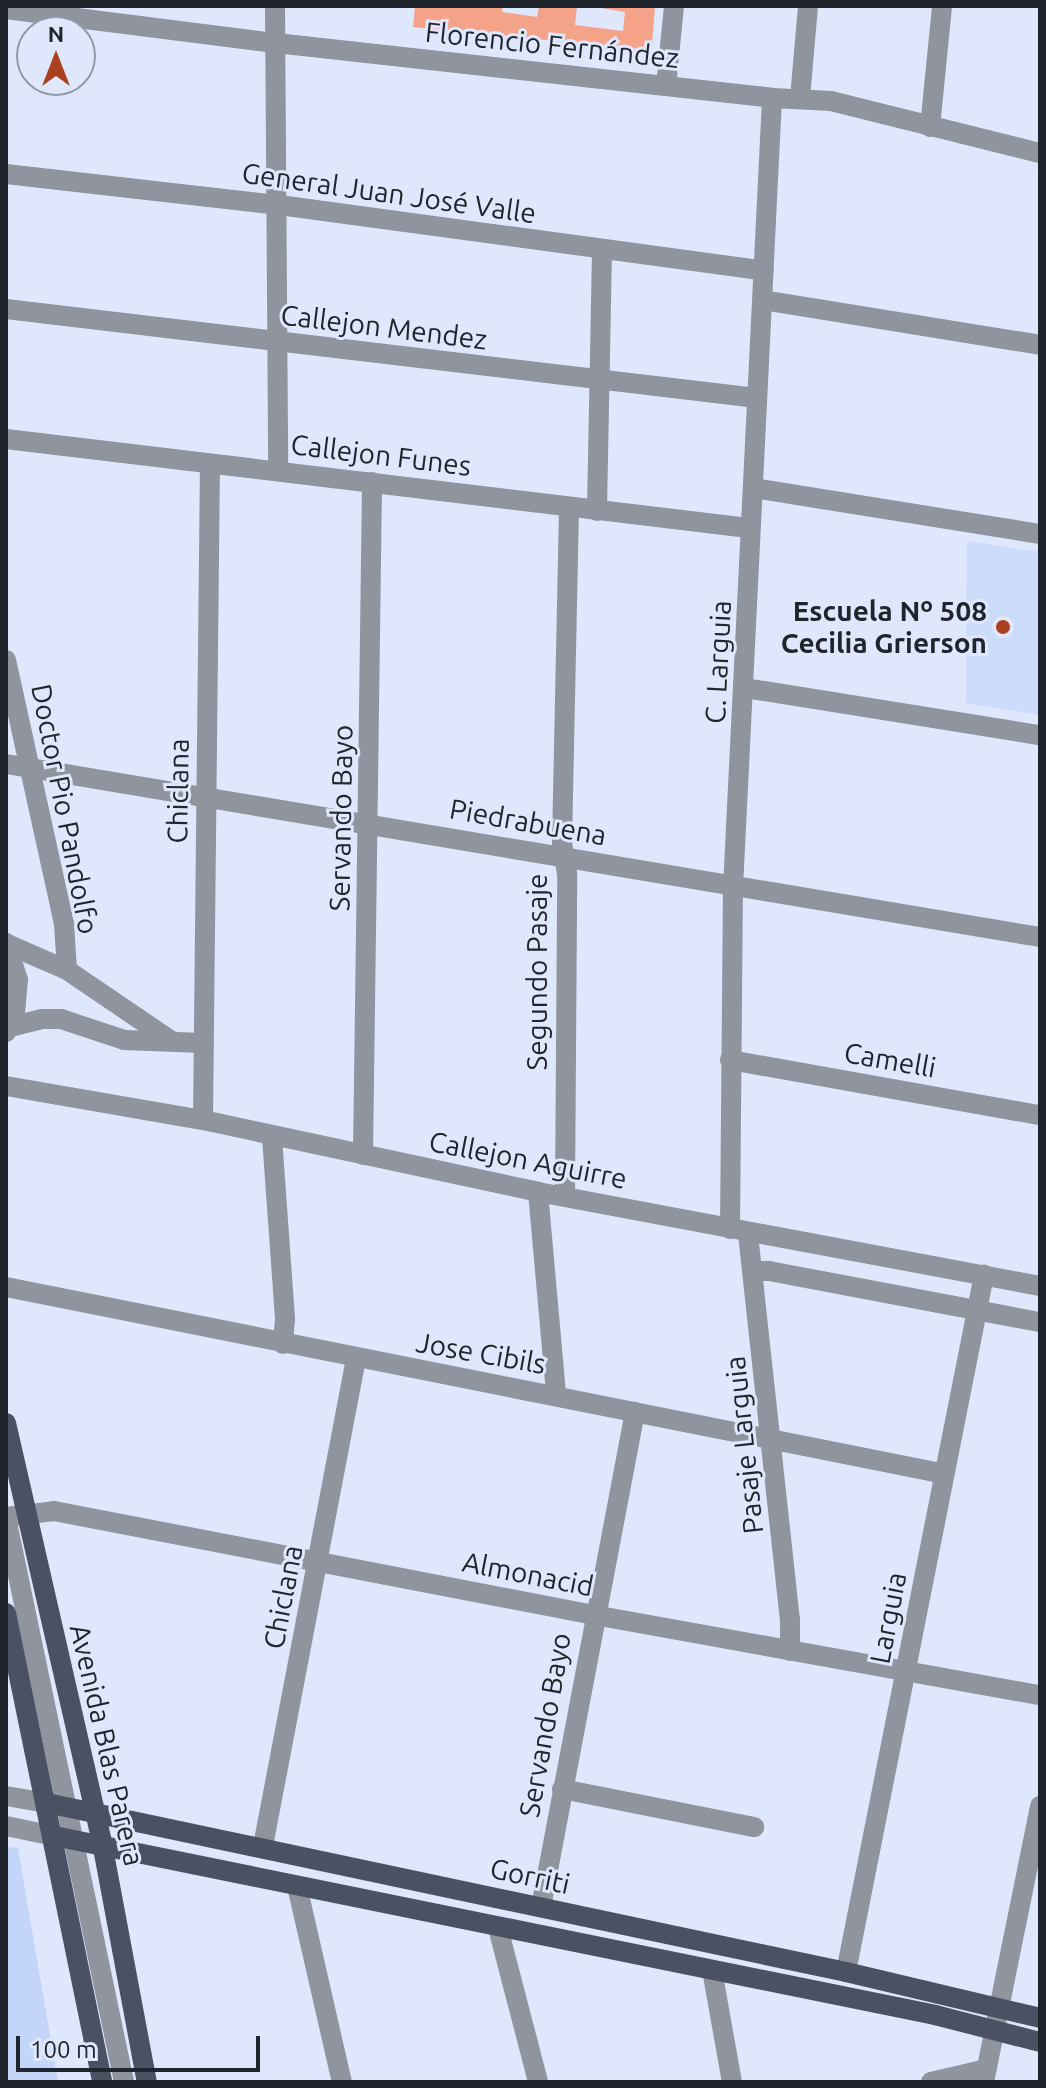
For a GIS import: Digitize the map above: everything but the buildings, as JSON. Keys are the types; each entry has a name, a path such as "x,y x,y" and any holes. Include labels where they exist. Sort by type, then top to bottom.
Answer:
{"main road":[{"name":"Avenida Blas Parera","path":"6,1423 92,1812 103,1848 147,2082"},
{"path":"6,1613 102,2082"},
{"name":"Gorriti","path":"47,1803 263,1846 846,1972 1040,2018"},
{"name":"Gorriti","path":"54,1836 712,1970 993,2029 1040,2042"}],"street":[{"path":"275,6 279,205 278,470"},
{"path":"666,86 674,6"},
{"path":"800,98 808,6"},
{"path":"930,127 942,6"},
{"name":"Florencio Fernández","path":"6,9 276,43 772,98 831,101 1040,153"},
{"name":"C. Larguia","path":"739,1231 730,1060 733,888 772,98"},
{"name":"General Juan José Valle","path":"6,174 279,205 764,271"},
{"path":"597,511 602,250"},
{"path":"763,300 1040,345"},
{"name":"Callejon Mendez","path":"6,309 757,398"},
{"name":"Callejon Funes","path":"6,439 749,528"},
{"name":"Chiclana","path":"203,1120 210,464"},
{"name":"Servando Bayo","path":"363,1155 370,823 372,482"},
{"path":"753,488 1040,534"},
{"name":"Segundo Pasaje","path":"565,1196 564,857 569,507"},
{"name":"Doctor Pio Pandolfo","path":"6,660 64,924 67,970"},
{"path":"745,688 1040,735"},
{"name":"Piedrabuena","path":"6,764 1040,937"},
{"path":"6,944 67,970 170,1040"},
{"path":"6,944 18,979 8,1029 42,1019 61,1019 124,1040 202,1043"},
{"name":"Camelli","path":"730,1060 1040,1115"},
{"name":"Callejon Aguirre","path":"6,1086 203,1120 538,1192 1040,1286"},
{"path":"272,1137 285,1319 283,1344"},
{"path":"538,1192 556,1395"},
{"name":"Pasaje Larguia","path":"739,1231 753,1271 790,1619 790,1651"},
{"path":"894,1293 899,1260"},
{"path":"753,1271 769,1271 894,1293 1040,1322"},
{"name":"Larguia","path":"846,1972 980,1309 984,1275"},
{"name":"Jose Cibils","path":"6,1287 945,1474"},
{"name":"Chiclana","path":"263,1846 356,1359"},
{"name":"Servando Bayo","path":"541,1907 594,1615 635,1412"},
{"name":"Almonacid","path":"6,1517 54,1511 594,1615 1040,1695"},
{"path":"6,1517 124,2082"},
{"path":"562,1789 754,1827"},
{"name":"Gorriti","path":"6,1796 47,1803"},
{"path":"931,2082 986,2076 1040,1806"},
{"name":"Gorriti","path":"6,1826 54,1836"},
{"path":"297,1886 342,2082"},
{"path":"498,1928 538,2082"},
{"path":"712,1970 732,2082"}],"shaded area":[{"name":"Escuela Nº 508 Cecilia Grierson","path":"967,541 1040,552 1040,715 966,703"},
{"path":"6,1847 18,1848 58,2082 6,2082"}],"place":[{"name":"Escuela Nº 508 Cecilia Grierson","path":"1003,627"}]}
